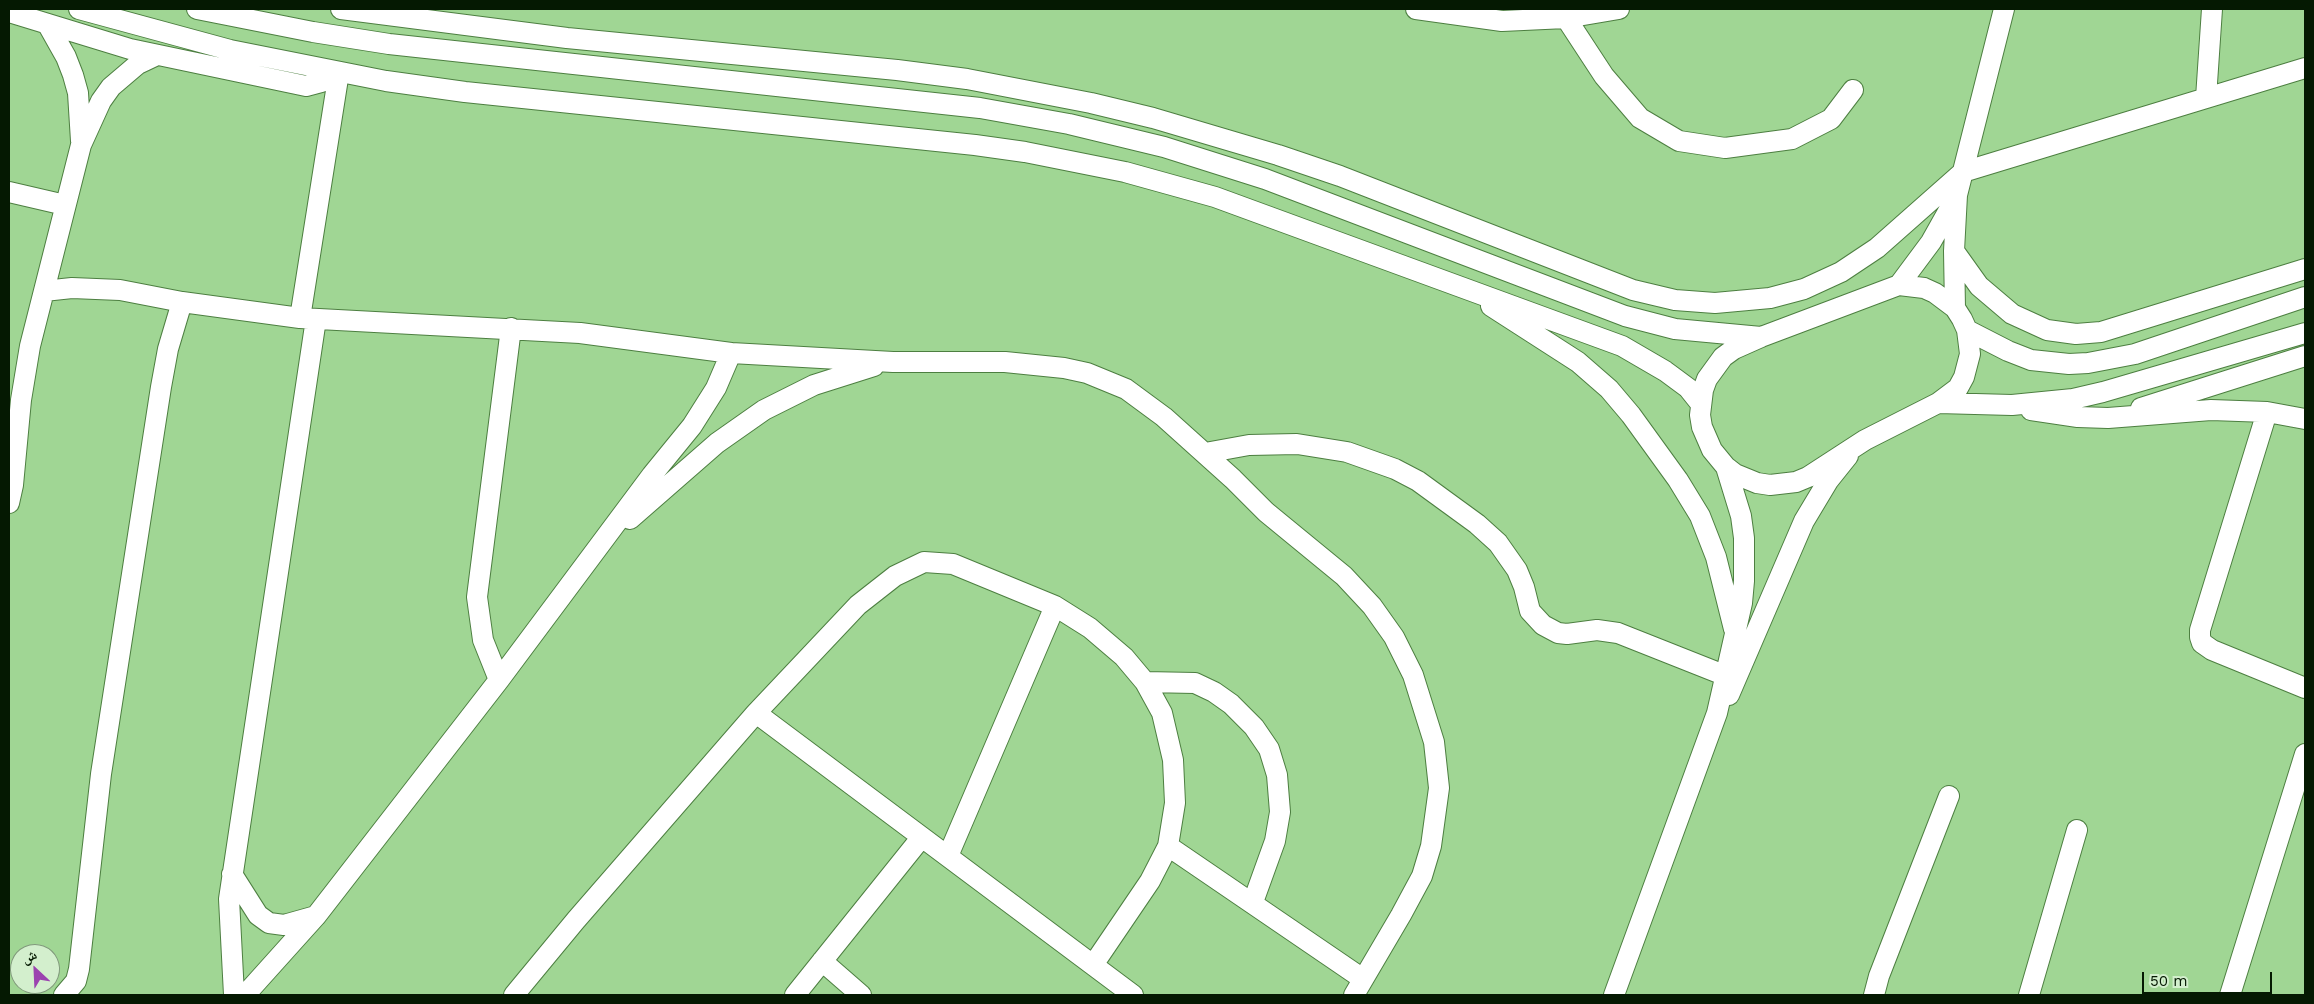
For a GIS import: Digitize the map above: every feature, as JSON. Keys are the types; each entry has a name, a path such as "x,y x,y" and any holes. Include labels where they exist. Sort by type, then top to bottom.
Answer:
{"street":[{"path":"79,9 211,45 336,72 465,92 974,145 1075,160 1170,183 1458,285 1622,346 1665,371 1688,388 1700,403"},
{"path":"197,9 313,32 389,44 980,108 1069,124 1164,147 1265,178 1601,307 1650,323 1675,329 1761,337"},
{"path":"347,9 567,38 898,70 985,82 1091,103 1189,128 1278,155 1340,176 1613,282 1654,296 1695,303 1752,302 1787,294 1820,282 1860,260 1963,172 2305,68"},
{"path":"1416,9 1502,21 1566,18 1619,9"},
{"path":"1955,308 1954,252 1957,195 2004,9"},
{"path":"2206,98 2212,9"},
{"path":"9,12 48,25 157,55 306,86 321,82 336,72"},
{"path":"1566,18 1604,76 1640,118 1679,141 1725,148 1792,139 1831,119 1853,90"},
{"path":"48,25 66,58 78,93 81,145"},
{"path":"9,503 12,485 15,399 81,145 101,101 111,87 138,64 157,55"},
{"path":"234,995 229,899 308,319 336,72"},
{"path":"9,192 65,205"},
{"path":"1899,285 1930,242 1957,195"},
{"path":"1954,252 1979,286 1995,301 2023,320 2047,330 2059,332 2100,332 2305,269"},
{"path":"1601,307 1613,282"},
{"path":"1458,285 1578,362 1620,402 1678,480 1700,516 1716,556 1734,632"},
{"path":"1899,285 1924,288 1941,296 1955,308 1967,330 1970,354 1964,377 1958,388 1938,403 1865,440 1808,477 1783,485 1757,483 1745,479 1726,467 1718,459 1707,439 1700,415 1700,403 1707,378 1723,357 1761,337 1899,285"},
{"path":"44,291 72,288 120,290 182,302 308,319 580,333 731,353 893,362 1005,362 1064,368 1087,373 1126,389 1164,417 1205,453 1266,512 1344,576 1372,606 1394,637 1413,676 1434,742 1439,788 1431,846 1422,876 1359,987 1253,902 1168,846"},
{"path":"1967,330 2008,351 2031,360 2069,364 2104,362 2135,354 2305,297"},
{"path":"64,995 76,981 79,969 101,774 161,386 168,349 182,302"},
{"path":"499,680 483,640 477,597 511,328"},
{"path":"2100,332 2104,362"},
{"path":"1938,403 2012,405 2042,403 2103,392 2305,333"},
{"path":"245,995 316,916 603,544 652,475 692,426 716,388 731,353"},
{"path":"2108,418 2305,356"},
{"path":"603,544 717,443 764,410 789,397 840,376 893,362"},
{"path":"2012,405 2064,416 2108,418 2211,410 2267,412 2305,419"},
{"path":"2267,412 2200,630 2200,637 2202,642 2212,650 2305,688"},
{"path":"1716,713 1728,697 1804,521 1828,481 1865,440"},
{"path":"1205,453 1249,445 1297,444 1347,452 1395,469 1418,480 1477,524 1498,543 1517,570 1524,587 1530,611 1543,625 1558,633 1567,634 1597,630 1618,633 1724,675"},
{"path":"1614,995 1716,713 1734,632 1744,581 1744,538 1741,516 1726,467"},
{"path":"514,995 576,920 756,713 858,605 895,576 924,562 953,564 1055,606 1090,628 1124,658 1145,682 1162,713 1173,760 1175,803 1168,846 1150,881 1093,965"},
{"path":"948,856 1055,606"},
{"path":"1145,682 1195,683 1214,692 1231,704 1254,727 1269,749 1277,774 1280,812 1275,841 1253,902"},
{"path":"756,713 1133,995"},
{"path":"2230,995 2305,754"},
{"path":"1874,995 1879,976 1949,796"},
{"path":"2029,995 2077,830"},
{"path":"795,995 921,838"},
{"path":"232,874 258,915 269,923 284,925 316,916"},
{"path":"822,961 861,995"}]}
